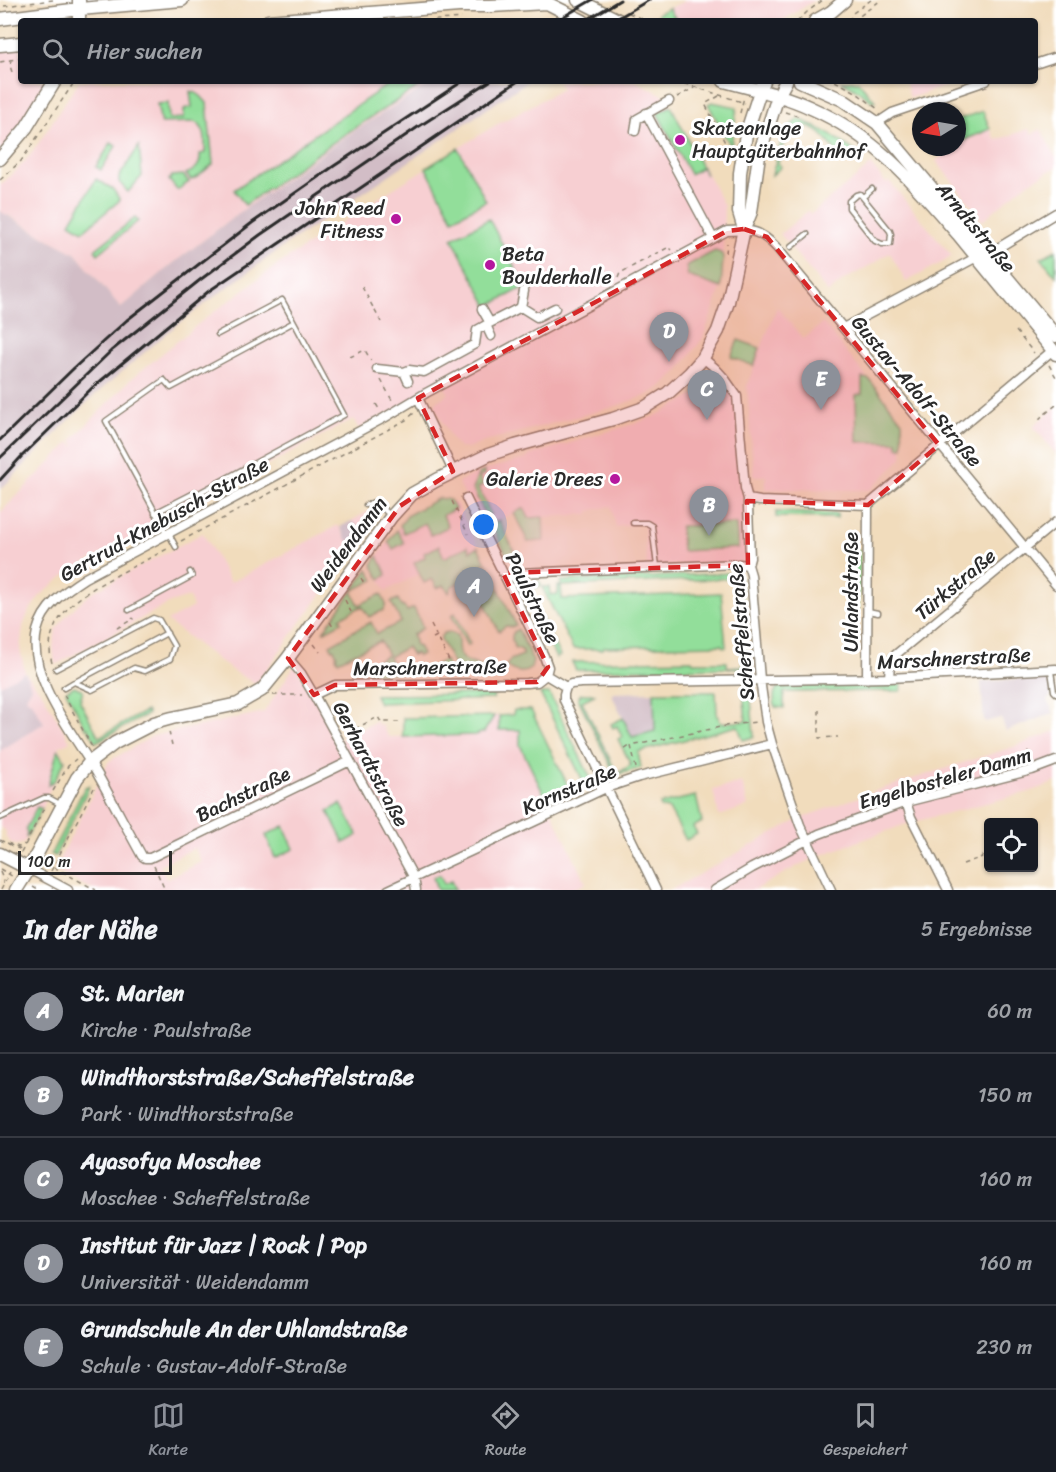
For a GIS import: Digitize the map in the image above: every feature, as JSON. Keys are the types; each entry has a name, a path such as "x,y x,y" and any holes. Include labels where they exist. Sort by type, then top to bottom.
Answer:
{"main road":[{"path":"0,19 182,0"},
{"path":"459,6 475,0"},
{"path":"578,0 614,18"},
{"path":"828,17 845,0"},
{"path":"306,18 543,2 577,18"},
{"path":"0,45 18,43"},
{"path":"0,159 20,135 52,84"},
{"name":"Arndtstraße","path":"747,84 762,86 778,96 812,108 863,137 917,188 1056,336"},
{"name":"Weidendamm","path":"16,890 78,778 90,762 115,744 154,723 228,706 246,700 265,687 391,517 412,494 480,458 644,408 690,374 718,331 728,302 744,229 751,212 759,155 778,96 784,84"},
{"name":"Arndtstraße","path":"807,84 843,100 877,123 982,256 1051,353"},
{"name":"Weidendamm","path":"744,229 739,212 740,173 746,134 762,86"},
{"path":"3,849 32,863"}],"street":[{"path":"1038,63 1056,57"},
{"path":"877,123 892,113 978,84"},
{"path":"635,131 637,118 669,102"},
{"path":"646,113 713,238"},
{"path":"843,328 999,247 1056,213"},
{"name":"Gertrud-Knebusch-Straße","path":"150,858 142,856 47,690 41,675 36,639 47,611 60,596 85,578 397,410 420,402 426,393 713,238 727,231 744,229"},
{"name":"Gustav-Adolf-Straße","path":"744,229 767,237 1056,585"},
{"path":"521,307 524,291"},
{"path":"521,307 537,317 555,308"},
{"path":"376,369 408,381 409,370 424,372 475,344 477,330 521,307"},
{"path":"482,309 493,339"},
{"path":"748,499 868,505 1051,353"},
{"name":"Scheffelstraße","path":"702,358 715,368 737,396 745,488 748,499 750,558 748,566 751,575 766,722 806,840 831,890"},
{"path":"420,402 453,471"},
{"name":"Paulstraße","path":"466,498 548,667 546,675"},
{"name":"Uhlandstraße","path":"867,679 868,505"},
{"name":"Türkstraße","path":"889,678 890,662 894,656 1056,522"},
{"path":"506,579 518,573 657,566 739,564 748,566"},
{"name":"Gerhardtstraße","path":"288,658 302,673 315,695 414,878 416,890"},
{"name":"Marschnerstraße","path":"566,687 581,683 867,679 1053,669"},
{"path":"546,675 566,687 564,700 656,890"},
{"name":"Marschnerstraße","path":"315,695 335,685 537,682 546,675"},
{"name":"Kornstraße","path":"388,890 606,788 639,777 772,744"},
{"name":"Bachstraße","path":"150,858 350,761"},
{"name":"Engelbosteler Damm","path":"714,890 806,840 906,802 1023,772 1056,761"},
{"path":"906,802 911,817 948,890"},
{"path":"32,863 47,879 68,890"}],"lane":[{"path":"863,197 872,189"},
{"path":"860,194 863,197 890,231 890,244 875,241 849,208 849,201 856,195 860,194"},
{"path":"791,247 807,234"},
{"path":"155,513 196,492 197,494 344,415 282,300 218,334"},
{"path":"176,546 155,513 106,422 164,380 171,388 294,322"},
{"path":"366,505 374,502 391,517"},
{"path":"633,523 647,523 652,526 657,566"},
{"path":"129,610 192,576 190,572"},
{"path":"868,610 878,613"},
{"path":"56,669 153,618 159,620 174,646 170,658 145,671 134,668 92,690 74,682"},
{"path":"62,688 167,633"},
{"path":"1053,669 1056,693"},
{"path":"0,818 44,798 49,798 63,806"}],"path":[{"path":"0,7 53,0"},
{"path":"801,18 823,0"},
{"path":"851,18 871,0"},
{"path":"857,18 881,0"},
{"path":"0,62 18,58"},
{"path":"10,59 11,69"},
{"path":"0,180 21,161 73,84"},
{"path":"684,84 751,105"},
{"path":"669,102 694,88"},
{"path":"63,92 66,94"},
{"path":"720,95 705,104 733,156"},
{"path":"680,96 682,100"},
{"path":"784,112 800,116"},
{"path":"617,281 620,273 669,247"},
{"path":"362,287 381,322"},
{"path":"1016,331 1033,352"},
{"path":"351,357 365,350 397,410"},
{"path":"1051,353 1056,377"},
{"path":"52,664 50,644 57,622 65,611 91,589 176,546 406,420 420,402"},
{"path":"1040,420 1056,405"},
{"path":"452,501 468,535 471,533"},
{"path":"362,578 365,585"},
{"path":"345,600 351,612"},
{"path":"114,629 133,619 129,610"},
{"path":"330,622 333,627"},
{"path":"431,625 455,673"},
{"path":"433,638 437,636"},
{"path":"314,644 320,652"},
{"path":"62,688 93,748"},
{"path":"273,695 315,695"},
{"path":"819,710 819,738 838,737"},
{"path":"348,733 378,717 381,723 400,722"},
{"path":"168,719 172,745"},
{"path":"625,748 730,725 766,722"},
{"path":"631,746 639,777"},
{"path":"1028,751 1031,756"},
{"path":"47,879 95,787"},
{"path":"0,840 3,849 32,863 53,867 96,890"},
{"path":"3,849 26,845"},
{"path":"963,864 982,857 983,852"},
{"path":"150,858 165,890"},
{"path":"0,872 3,885 1,890"}],"highlighted area":[{"path":"744,229 767,237 939,445 868,505 747,501 748,565 503,573 548,667 537,682 335,685 314,695 288,658 400,506 453,471 418,398 727,231"}],"shaded area":[{"path":"687,0 815,0 787,18 670,18 658,13"},
{"path":"18,43 18,84 53,84 0,159 0,45"},
{"path":"77,84 429,84 346,136 247,207 171,265 121,308 75,253 8,215 6,217 0,211 0,185 32,153"},
{"path":"429,84 524,84 277,251 173,328 96,394 0,490 0,211 6,217 7,215 75,253 121,308 171,265 346,136"},
{"path":"559,84 641,84 667,97 724,206 723,257 721,253 715,251 686,267 688,276 721,288 703,338 678,371 659,388 645,396 607,409 485,441 467,448 460,448 451,438 435,406 437,401 449,394 443,384 359,429 353,419 60,579 40,596 29,611 23,626 20,649 25,672 44,696 70,741 59,747 66,760 24,843 16,845 11,843 6,837 6,831 0,827 0,513 70,442 75,447 72,440 130,380 202,321 273,268 383,195 494,126 562,89"},
{"path":"906,84 952,84 910,98"},
{"path":"990,129 996,140 1029,129 1032,134 1041,129 1056,158 1056,167 1022,187 982,221 936,161 942,156 966,156 966,139"},
{"path":"871,165 886,183 889,181 952,256 906,282 890,253 844,280 828,293 780,234 808,211 811,214"},
{"path":"777,307 804,339 823,323 902,421 902,458 870,490 766,489 766,476 754,476 747,385"},
{"path":"715,368 737,396 751,562 647,567 644,522 616,527 611,506 589,511 589,514 529,518 524,508 481,529 458,482 483,470 526,459 530,455 655,416 706,389"},
{"path":"1056,407 1056,454 1033,426"},
{"path":"439,498 457,504 486,562 482,563 483,566 487,564 514,620 495,623 478,589 473,588 470,582 464,580 452,586 449,593 444,585 437,588 432,579 424,583 419,574 386,591 372,564 408,515"},
{"path":"369,511 378,516 256,684 233,671 167,621 193,607 189,597 170,603 55,665 53,647 56,630 79,603 96,590 203,533 230,582 338,525 346,539 366,532 351,521"},
{"path":"351,521 367,532 356,546 346,539 340,527"},
{"path":"295,665 340,740 376,721 378,725 381,724 389,737 475,735 484,731 494,716 499,716 499,730 520,730 520,745 586,883 572,890 93,890 54,870 109,761 153,736 264,712","holes":["195,848 201,862 167,879 160,865"]},
{"path":"25,672 31,687 26,697 32,702 44,723 0,751 0,685"},
{"path":"1050,676 1051,696 1047,700 1054,713 1006,731 1001,718 984,722 981,682"},
{"path":"654,692 655,731 632,737 611,693"},
{"path":"1056,731 1056,782 1029,792 906,824 824,854 754,890 671,890 809,815"},
{"path":"742,782 748,806 719,816 713,790"}],"green space":[{"path":"669,8 675,18 656,18 658,13"},
{"path":"389,84 422,84 345,134 245,205 234,190"},
{"path":"847,84 861,84 875,101 873,102"},
{"path":"190,91 198,94 207,103 213,164 191,180 186,174 197,167 200,154 205,153 202,128 195,122 161,123 157,104 168,103 169,119 184,118 184,109 192,107"},
{"path":"712,102 737,107 731,147 708,104"},
{"name":"Skateanlage Hauptgüterbahnhof","path":"671,106 702,167 690,174 657,113"},
{"path":"983,111 990,129 966,139 966,117"},
{"path":"799,119 830,134 856,152 844,162 820,133 801,126 783,145 778,163 781,167 772,175 784,131"},
{"path":"111,143 116,146 101,170 96,167"},
{"path":"139,146 142,176 128,192 119,182 119,177"},
{"name":"Beta Boulderhalle","path":"458,148 486,201 453,219 426,168"},
{"path":"183,175 189,182 177,190 169,180 172,176"},
{"path":"96,179 113,189 120,200 83,231 70,223"},
{"path":"135,218 138,221 98,254 95,250"},
{"name":"Beta Boulderhalle","path":"489,219 525,287 488,306 452,238"},
{"path":"1056,250 1056,276 1041,258"},
{"path":"715,251 721,253 723,257 721,288 688,276 686,266"},
{"path":"738,340 760,348 754,366 731,357"},
{"path":"862,378 869,379 902,421 903,447 898,447 898,442 857,442 856,395 862,394"},
{"path":"484,471 485,474 479,477 483,485 478,488 491,514 486,516 473,489 478,474"},
{"path":"439,498 450,500 455,509 443,515 448,527 431,535 425,523 404,533 400,525 408,515"},
{"path":"524,508 529,518 543,517 544,541 528,542 514,513"},
{"path":"776,512 837,514 837,518 776,517"},
{"path":"499,520 518,559 507,556 491,524"},
{"path":"736,524 738,548 682,551 680,526"},
{"path":"397,530 404,543 393,549 388,542"},
{"path":"439,546 444,558 468,546 470,551 478,547 486,562 482,563 483,566 487,564 516,625 506,626 499,631 478,589 473,588 470,582 464,580 452,586 449,593 444,585 437,588 432,579 424,583 414,563 425,557 424,553"},
{"path":"855,550 860,550 859,611 854,611"},
{"path":"378,556 387,575 380,579 372,564"},
{"path":"368,569 374,580 352,591"},
{"path":"733,573 741,580 748,665 746,668 576,670 572,662 692,660 693,662 727,662 727,667 743,666 736,578 561,586 561,581"},
{"path":"540,582 541,585 528,591 560,656 556,658 523,590 527,583"},
{"path":"558,586 561,586 562,599 721,593 726,647 722,645 573,649 542,587 549,587 550,595 558,594"},
{"path":"352,591 359,605 381,594 386,604 384,610 369,617 362,606 340,618 342,622 323,632"},
{"path":"398,599 407,611 414,608 423,628 412,635 415,646 418,646 422,654 412,655 407,647 389,657 396,671 409,664 413,672 419,669 422,673 369,674 366,666 388,655 380,641 338,661 330,645 371,622 377,634 401,622 391,602"},
{"path":"455,613 470,644 467,646 451,615"},
{"path":"518,629 533,661 531,668 522,672 506,666 510,660 523,655 523,651 515,649 512,640 513,633"},
{"path":"444,633 454,633 458,638 459,652 463,659 486,667 493,672 458,673 441,640"},
{"path":"445,660 451,673 427,673 425,670"},
{"path":"901,684 901,691 784,692 784,708 775,707 775,692 781,686"},
{"path":"74,686 83,690 80,701 99,737 146,711 148,714 96,742 66,691"},
{"path":"743,691 749,694 751,699 754,737 743,740 738,726 638,752 641,768 615,775 578,698 581,694 596,694 582,701 617,774 631,765 618,739 622,737 617,726 613,728 611,724 623,718 632,737 655,731 654,692 716,692 717,715 721,723 746,721"},
{"path":"540,693 549,693 591,779 584,783"},
{"path":"494,694 493,699 379,703 375,695"},
{"path":"514,710 531,710 570,790 547,801 520,745 520,730 499,730 499,716 513,715"},
{"path":"494,716 484,732 475,735 403,737 403,718"},
{"path":"58,749 65,760 55,780 48,785"},
{"path":"90,785 55,856 51,854 85,787"},
{"path":"696,796 702,822 693,827 697,834 686,840 669,809 661,808 660,804"},
{"path":"341,804 358,835 344,843 328,811"},
{"path":"37,807 42,809 26,838 26,828"},
{"path":"284,826 294,849 275,858 266,835"},
{"path":"440,875 444,884 451,881 455,890 437,890 433,877"}],"railway":[{"path":"561,18 592,0"},
{"path":"590,18 620,0"},
{"path":"618,18 649,0"},
{"path":"0,440 127,320 252,223 458,84"},
{"path":"0,458 111,351 200,280 260,235 485,84"},
{"path":"0,480 91,389 209,291 514,84"}],"place":[{"name":"Skateanlage Hauptgüterbahnhof","path":"680,140"},
{"name":"John Reed Fitness","path":"396,219"},
{"name":"Beta Boulderhalle","path":"490,265"},
{"name":"Institut für Jazz | Rock | Pop","path":"669,362"},
{"name":"Grundschule An der Uhlandstraße","path":"821,410"},
{"name":"Ayasofya Moschee","path":"707,420"},
{"name":"Galerie Drees","path":"615,479"},
{"name":"Windthorststraße/Scheffelstraße","path":"709,536"},
{"name":"St. Marien","path":"474,617"}]}
